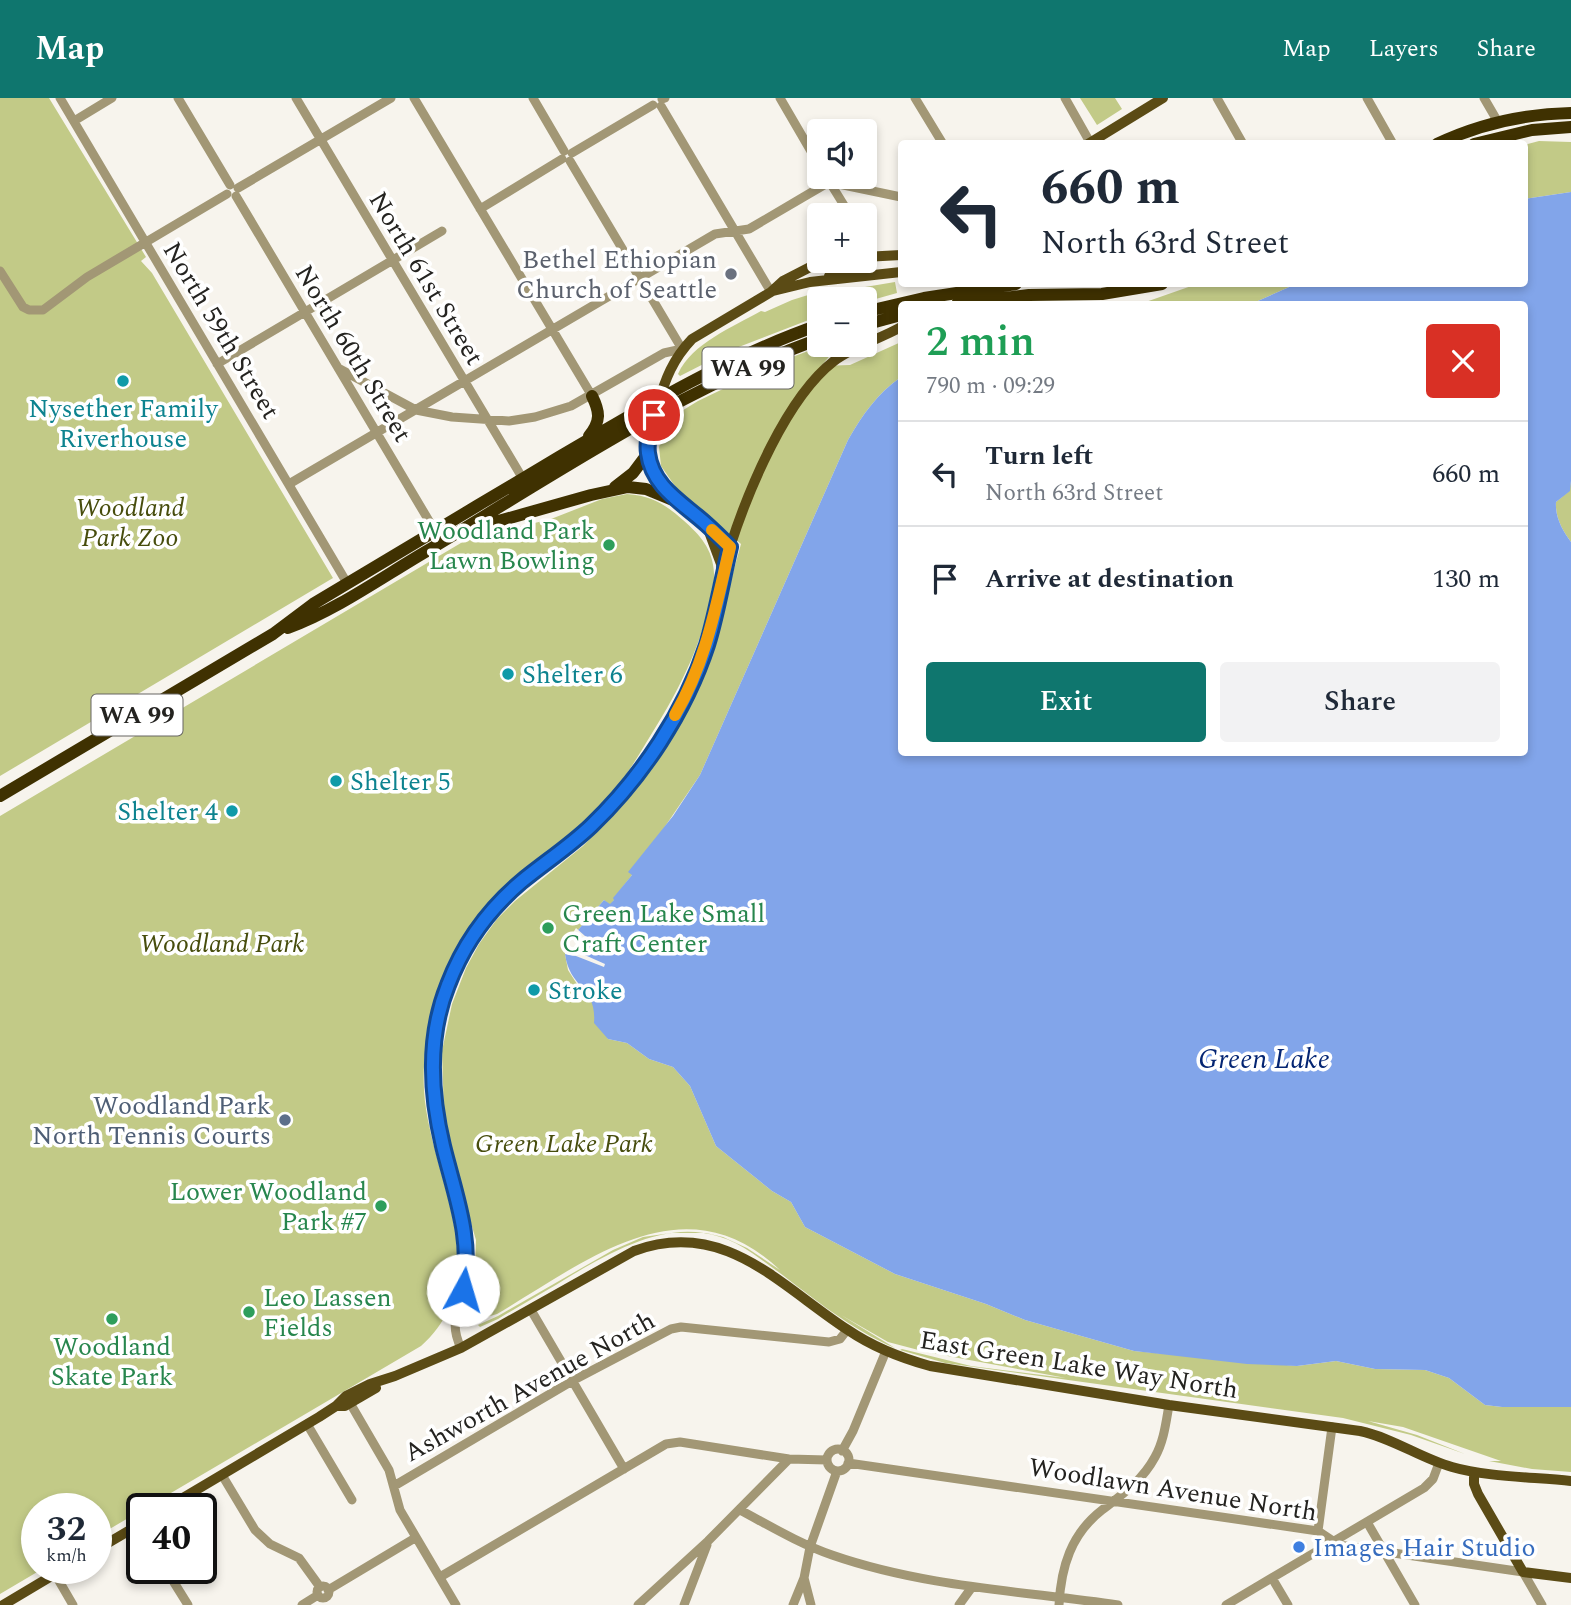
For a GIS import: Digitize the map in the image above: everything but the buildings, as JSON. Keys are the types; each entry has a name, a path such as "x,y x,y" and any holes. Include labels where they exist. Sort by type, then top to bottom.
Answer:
{"highway":[{"path":"1448,140 1499,122 1536,115 1571,113"},
{"path":"1488,140 1510,134 1571,127"},
{"path":"911,301 996,287"},
{"path":"981,301 1029,295 1102,294 1143,287"},
{"path":"877,309 898,304"},
{"path":"877,321 898,316"},
{"name":"WA 99","path":"0,796 273,634 347,583 584,442 745,354 807,331"},
{"name":"WA 99","path":"273,634 316,616 679,403 749,367 807,344"},
{"path":"584,442 594,430 599,418 592,396"},
{"path":"612,490 633,473 648,453"},
{"path":"454,535 612,490 640,488 680,503"}],"main road":[{"path":"1095,140 1163,98"},
{"path":"877,256 898,255"},
{"path":"807,270 783,281 771,292 692,339 682,349 669,368 650,430 648,453 658,481 730,547 739,517 789,414 834,362 898,329"},
{"path":"810,282 898,272"},
{"path":"771,292 837,273"},
{"path":"705,523 718,552 722,582"},
{"name":"East Green Lake Way North","path":"393,1377 461,1348 634,1251 667,1242 693,1242 721,1247 738,1255 847,1330 886,1351 915,1362 949,1371 1332,1427 1382,1437 1438,1463 1474,1472 1571,1480"},
{"path":"336,1406 350,1403 393,1377"},
{"path":"191,1493 336,1406 346,1396 370,1384 393,1377"},
{"path":"1474,1472 1474,1484 1478,1494 1523,1572"},
{"name":"Woodlawn Avenue North","path":"1523,1572 1571,1578"},
{"path":"3,1605 38,1584"}],"street":[{"name":"North 59th Street","path":"60,98 347,583"},
{"path":"74,121 112,98"},
{"name":"North 60th Street","path":"178,98 435,531"},
{"name":"North 61st Street","path":"296,98 523,479"},
{"path":"0,271 23,307 43,310 87,277 391,98"},
{"path":"414,98 592,396"},
{"path":"338,368 416,410 488,421 509,421 535,417 571,406 664,352 682,349 533,98"},
{"path":"780,98 807,144"},
{"path":"915,98 941,140"},
{"path":"1065,98 1088,140"},
{"path":"1217,98 1241,140"},
{"path":"1367,98 1392,140"},
{"path":"1484,98 1499,122"},
{"path":"480,209 659,101 771,292"},
{"path":"289,484 715,234 749,229 812,189"},
{"path":"869,189 898,196"},
{"path":"217,364 442,231"},
{"path":"461,1348 454,1325 465,1281 467,1242 443,1146 432,1077 434,1041 444,996 461,955 488,916 520,883 591,826 618,798 661,739 685,698 703,657 715,617 730,547"},
{"path":"531,1310 624,1469"},
{"name":"Ashworth Avenue North","path":"394,1486 661,1332 681,1327 830,1342 839,1339 847,1330"},
{"path":"842,1451 886,1351"},
{"path":"350,1403 389,1470 397,1503 415,1538 456,1605"},
{"path":"1059,1601 1065,1562 1073,1543 1093,1518 1140,1478 1156,1455 1169,1405"},
{"path":"307,1424 352,1500"},
{"path":"1318,1531 1332,1427"},
{"path":"440,1577 662,1446 676,1442 789,1459 827,1460"},
{"path":"793,1605 804,1578 810,1547 838,1471 848,1464 847,1455 842,1451 832,1451 827,1460 829,1466 838,1471"},
{"path":"638,1605 708,1541 789,1459"},
{"path":"1226,1605 1429,1484 1438,1463"},
{"name":"Woodlawn Avenue North","path":"848,1464 1318,1531 1332,1542 1385,1553 1523,1572"},
{"path":"222,1475 261,1537 299,1558 325,1595"},
{"path":"740,1510 810,1547 901,1575 1059,1601 1118,1605"},
{"path":"1367,1522 1415,1605"},
{"path":"302,1605 325,1595 415,1538"},
{"path":"684,1605 708,1541"},
{"path":"1523,1572 1542,1605"},
{"path":"804,1578 811,1605"},
{"path":"1272,1578 1288,1605"},
{"path":"61,1584 74,1605"},
{"path":"175,1584 188,1605"},
{"path":"959,1605 972,1587"}],"green space":[{"name":"Woodland Park Zoo","path":"0,98 49,98 146,257 141,261 152,273 333,578 0,776"},
{"path":"1080,98 1115,98 1122,109 1097,125"},
{"path":"1539,141 1571,142 1571,192 1528,198 1528,144"},
{"path":"895,282 897,293 877,299 877,287 865,287"},
{"path":"1188,287 1289,287 1258,301 1149,301"},
{"path":"807,295 807,321 731,350 680,376 678,374 693,353 726,330 761,311 765,312"},
{"name":"Green Lake Park","path":"898,343 898,379 871,405 848,440 700,775 615,899 610,905 604,900 578,930 565,954 568,970 577,984 590,995 608,1039 627,1043 649,1059 673,1067 690,1086 716,1146 772,1191 791,1202 805,1227 895,1274 1025,1320 1134,1351 1297,1366 1336,1361 1375,1369 1425,1370 1449,1378 1485,1405 1571,1407 1571,1472 1532,1469 1489,1461 1501,1461 1403,1427 1368,1421 1417,1435 1465,1454 1411,1435 1343,1418 945,1363 900,1350 971,1366 1066,1378 926,1352 888,1342 841,1315 895,1348 839,1317 752,1253 729,1240 705,1233 723,1237 747,1248 780,1270 744,1244 708,1231 672,1230 636,1238 601,1253 497,1314 483,1316 474,1298 476,1240 453,1162 444,1115 442,1051 452,1004 479,944 497,919 515,901 583,846 628,799 677,729 704,677 741,544 677,489 661,466 659,447 667,420 698,401 807,351 807,357 829,357 821,366 850,365 868,357 877,357 877,353"},
{"path":"1571,481 1571,542 1558,519 1556,502 1569,491"},
{"name":"Woodland Park","path":"627,494 644,497 664,505 676,514 704,543 713,564 713,583 707,614 694,653 657,726 625,776 603,804 577,830 522,871 490,902 464,939 439,993 428,1030 424,1090 428,1122 454,1222 458,1256 455,1288 444,1318 421,1346 171,1493 126,1493 126,1519 112,1528 112,1493 21,1493 21,1582 0,1594 0,816 466,540 551,519 602,499"},
{"path":"675,1233 660,1235 615,1251 498,1319 480,1327 478,1325 613,1250 643,1237"}],"water":[{"name":"Green Lake","path":"1571,192 1571,481 1570,491 1556,502 1556,508 1562,529 1571,542 1571,1407 1485,1405 1449,1378 1425,1370 1375,1369 1336,1361 1297,1366 1247,1364 1134,1351 1025,1320 895,1274 805,1227 791,1202 772,1191 716,1146 690,1086 673,1067 649,1059 627,1043 608,1039 594,1023 591,1002 572,975 565,954 578,930 604,900 610,904 614,900 632,875 628,872 673,816 700,775 848,440 865,413 898,379 898,756 1528,756 1528,301 1258,301 1289,287 1528,287 1528,198"}],"pier":[{"path":"576,928 585,936 612,948 610,952 583,940 578,952 605,964 604,967 565,954 566,944"}],"slow traffic":[{"path":"675,715 695,676 707,644 730,547 712,530"}],"place":[{"name":"Bethel Ethiopian Church of Seattle","path":"731,274"},
{"name":"Nysether Family Riverhouse","path":"123,381"},
{"name":"Woodland Park Lawn Bowling","path":"609,545"},
{"name":"Shelter 6","path":"508,674"},
{"name":"Shelter 5","path":"336,781"},
{"name":"Shelter 4","path":"232,811"},
{"name":"Green Lake Small Craft Center","path":"548,928"},
{"name":"Stroke","path":"534,990"},
{"name":"Woodland Park North Tennis Courts","path":"285,1120"},
{"name":"Lower Woodland Park #7","path":"381,1206"},
{"name":"Leo Lassen Fields","path":"249,1312"},
{"name":"Woodland Skate Park","path":"112,1319"},
{"name":"Images Hair Studio","path":"1299,1547"}],"route":[{"path":"463,1290 466,1234 443,1146 433,1090 434,1041 444,996 469,942 496,906 520,883 591,826 618,798 643,765 670,724 695,676 715,617 730,547 670,495 658,481 648,453 654,415"}]}
